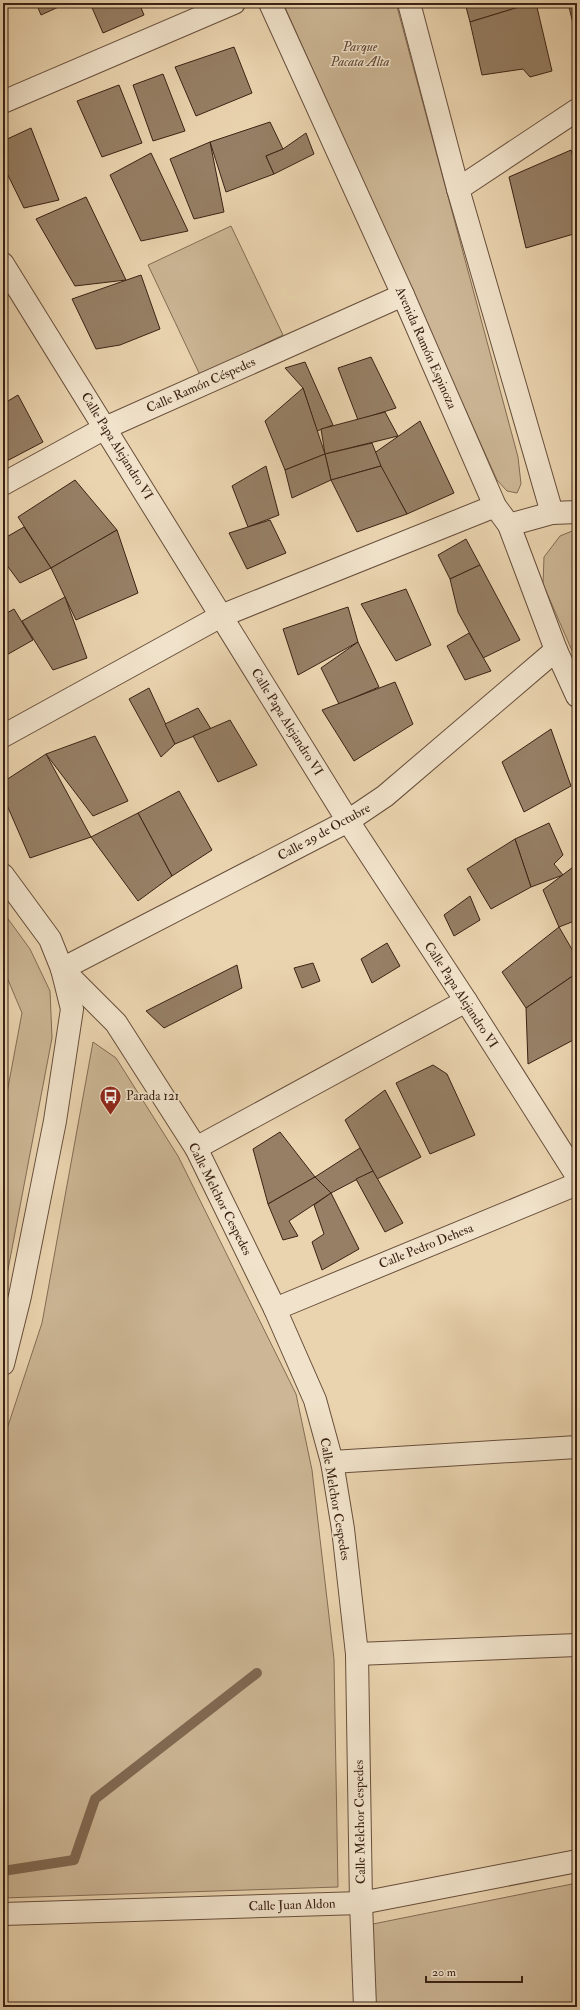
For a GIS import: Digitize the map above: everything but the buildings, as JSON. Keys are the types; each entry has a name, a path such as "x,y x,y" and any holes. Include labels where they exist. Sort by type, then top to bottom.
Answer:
{"street":[{"path":"3,102 234,3"},
{"name":"Avenida Ramón Espinoza","path":"270,3 403,295 495,506 509,525 556,650 577,696"},
{"path":"409,3 458,189 552,513"},
{"path":"458,189 577,110"},
{"name":"Calle Papa Alejandro VI","path":"3,264 348,821 466,1001 577,1176"},
{"name":"Calle Ramón Céspedes","path":"3,484 105,428 403,295"},
{"path":"3,736 221,616 495,506"},
{"path":"509,525 552,513 577,512"},
{"name":"Calle 29 de Octubre","path":"62,969 348,821 385,796 556,650"},
{"path":"3,875 50,939 62,969 72,1009 55,1121 20,1296 3,1364"},
{"name":"Calle Melchor Cespedes","path":"62,969 116,1023 196,1148 275,1309 315,1400 332,1462 343,1529 357,1654 361,1902 366,2007"},
{"path":"196,1148 466,1001"},
{"name":"Calle Pedro Dehesa","path":"275,1309 577,1184"},
{"path":"332,1462 577,1447"},
{"path":"357,1654 577,1645"},
{"name":"Calle Juan Aldon","path":"3,1914 361,1902 577,1861"}],"green space":[{"name":"Parque Pacata Alta","path":"283,3 396,3 518,457 521,484 517,493 507,491 497,480"},
{"path":"231,226 283,335 200,375 148,265"},
{"path":"577,529 577,662 543,584 544,557 560,536"},
{"path":"3,912 30,949 50,991 52,1038 3,1296 3,1114 22,1013 3,968"},
{"path":"93,1042 116,1058 178,1156 296,1394 312,1470 334,1659 338,1887 3,1898 3,1441 42,1323"},
{"path":"577,1883 577,2007 366,2007 368,1929 373,1924"}],"waterway":[{"path":"3,1871 74,1860 95,1799 257,1673"}],"place":[{"name":"Parada 121","path":"110,1116"}]}
